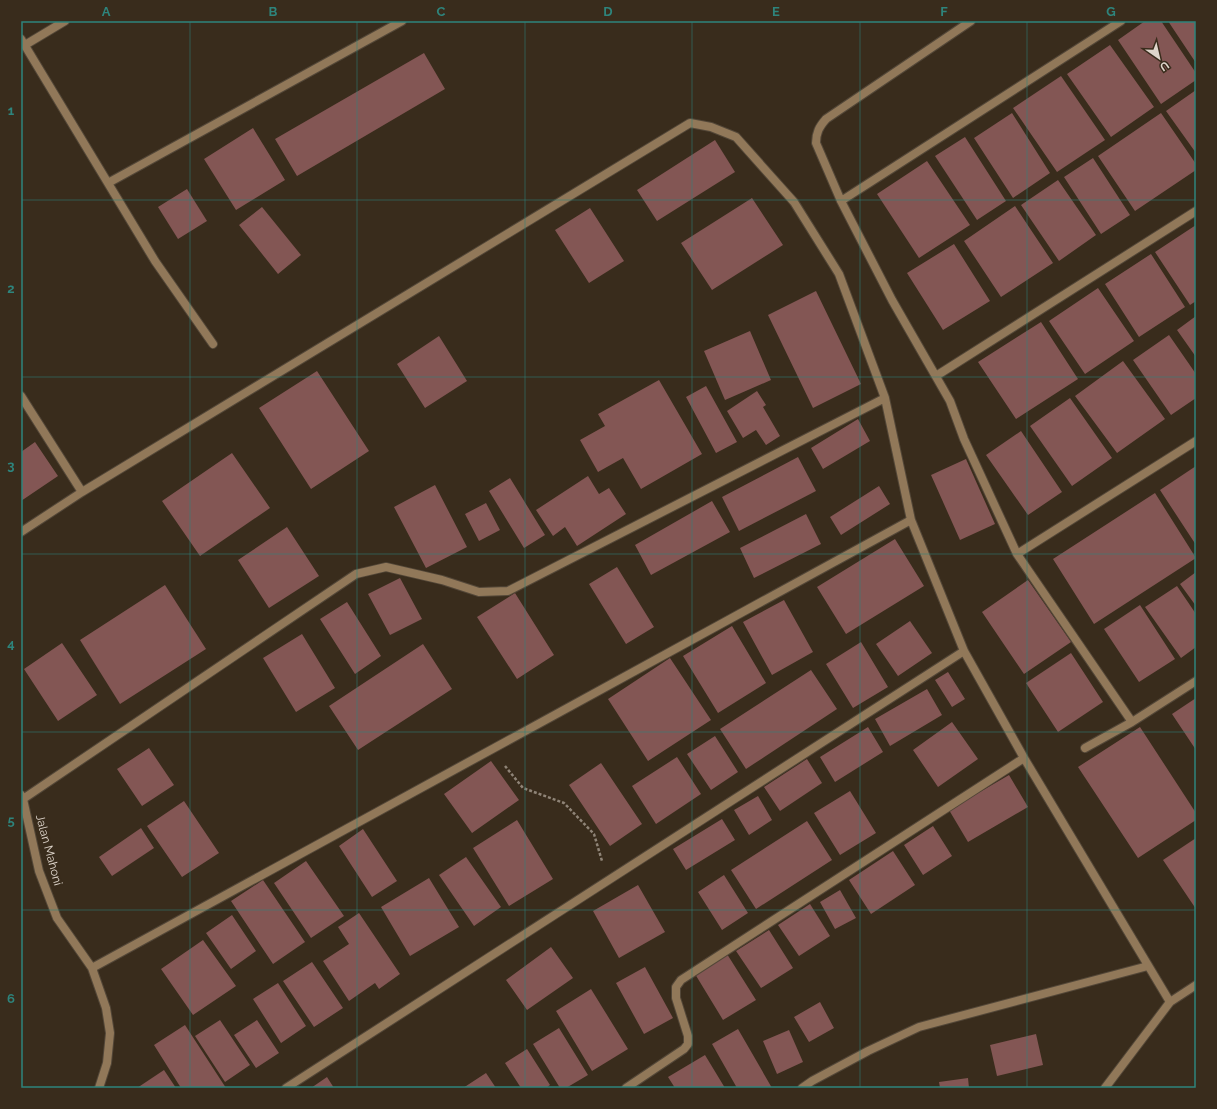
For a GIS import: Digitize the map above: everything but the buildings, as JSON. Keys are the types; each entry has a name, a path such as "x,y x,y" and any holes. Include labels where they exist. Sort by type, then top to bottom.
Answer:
{"street":[{"path":"65,21 23,42 155,262 213,344"},
{"path":"108,183 402,21"},
{"path":"971,21 836,112 819,128 816,136 816,143 841,201 892,300 950,401 964,439 1017,554 1132,722"},
{"path":"841,201 1121,21"},
{"path":"21,532 82,492 690,123 711,127 736,137 794,202 839,274 885,398 911,520 964,651 1024,758 1170,1002"},
{"path":"936,376 1196,211"},
{"path":"21,396 82,492"},
{"path":"22,796 356,574 386,567 442,580 479,592 508,591 885,398"},
{"path":"1017,554 1196,441"},
{"path":"92,968 911,520"},
{"path":"286,1088 964,651"},
{"path":"1084,748 1132,722 1196,681"},
{"path":"626,1088 684,1049 688,1044 688,1036 676,998 676,988 681,980 1024,758"},
{"name":"Jalan Mahoni","path":"22,796 39,871 57,918 92,968 106,1008 110,1033 107,1063 99,1088"},
{"path":"802,1088 812,1081 861,1055 919,1027 1148,966"},
{"path":"1105,1088 1170,1002 1196,985"}],"path":[{"path":"492,750 523,788 564,803 594,834 609,880"}]}
